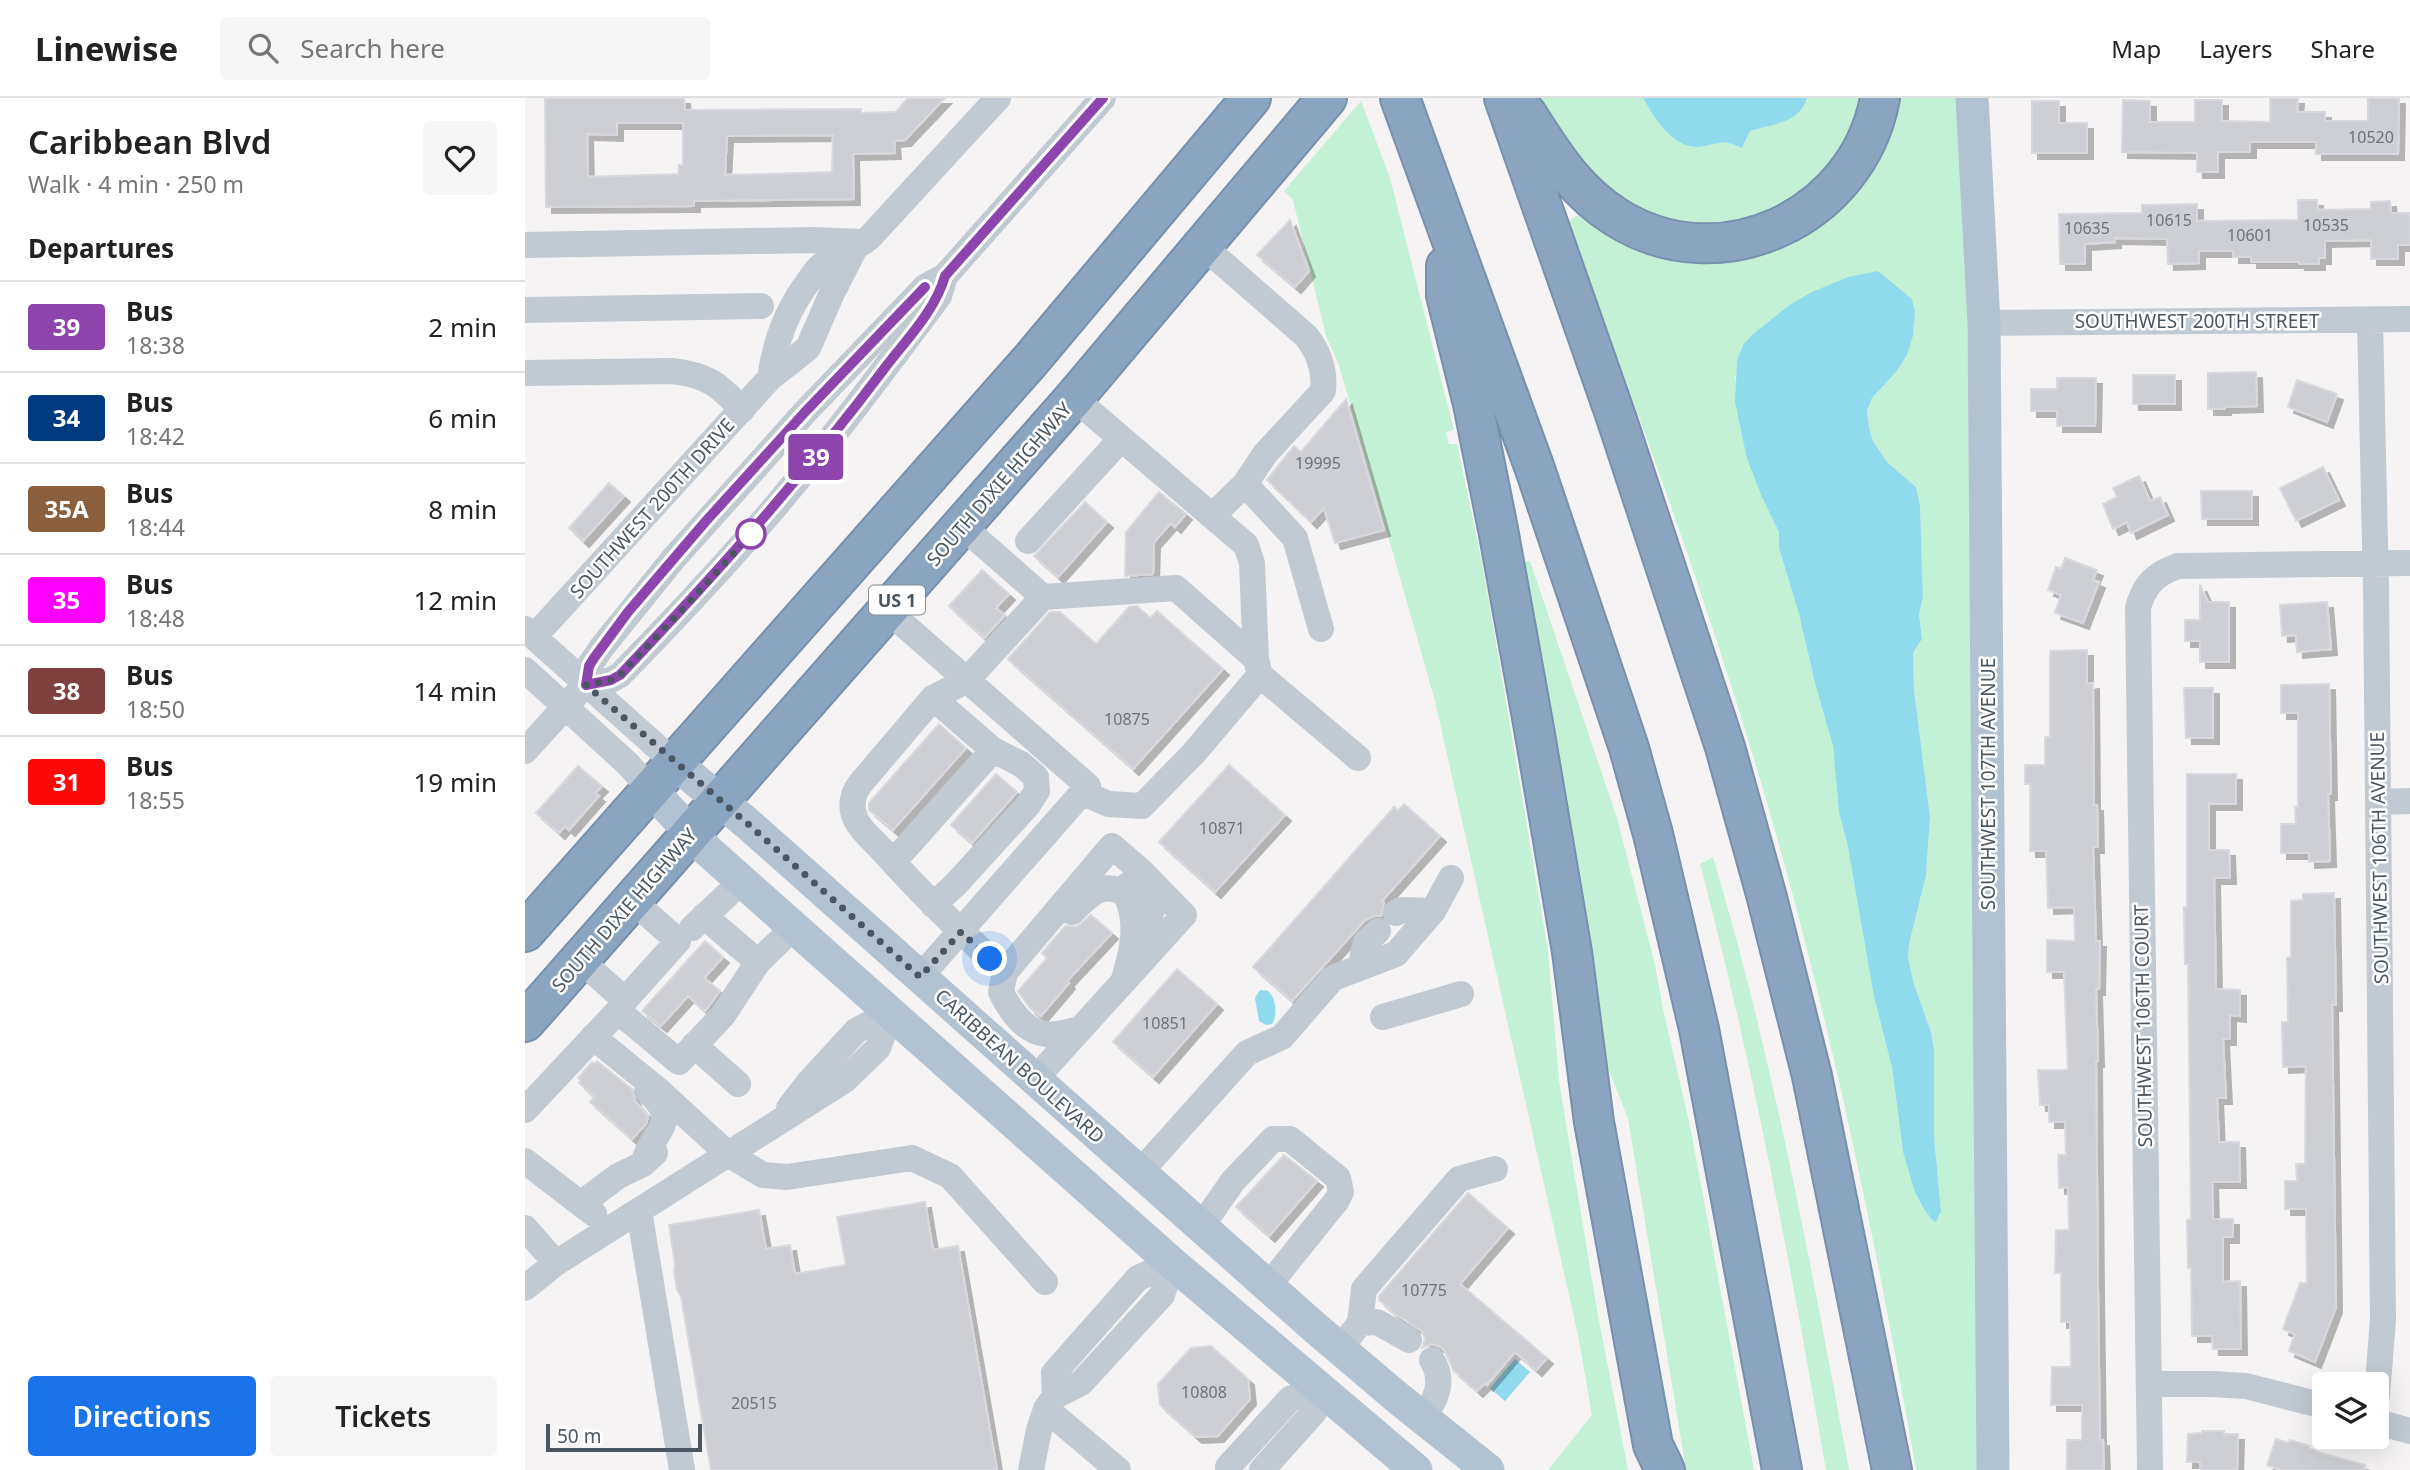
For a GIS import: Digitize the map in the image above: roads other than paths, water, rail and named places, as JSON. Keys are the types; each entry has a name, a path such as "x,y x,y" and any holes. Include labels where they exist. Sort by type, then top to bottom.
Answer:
{"highway":[{"name":"US 1","path":"525,932 1030,361 1251,98"},
{"name":"SOUTH DIXIE HIGHWAY","path":"525,1022 1074,398 1327,98"},
{"path":"1400,98 1595,641 1653,834 1699,1029 1782,1470"},
{"path":"1504,98 1625,443 1725,747 1763,880 1812,1076 1892,1470"},
{"path":"1516,98 1553,157 1593,201 1616,218 1644,233 1675,242 1708,244 1740,240 1775,229 1793,222 1821,201 1846,175 1857,158 1874,123 1880,98"},
{"path":"1447,225 1446,295 1498,528 1572,952 1594,1122 1657,1462"},
{"path":"1030,361 1074,398"}],"main road":[{"name":"SOUTHWEST 107TH AVENUE","path":"1972,98 1984,323 1993,1470"},
{"name":"CARIBBEAN BOULEVARD","path":"663,777 720,801 1341,1350 1488,1470"},
{"name":"CARIBBEAN BOULEVARD","path":"663,777 691,834 742,881 1172,1263 1416,1470"},
{"path":"891,1012 920,977"},
{"path":"1172,1263 1201,1227"},
{"path":"1320,1387 1341,1350"}],"street":[{"name":"SOUTHWEST 200TH DRIVE","path":"529,633 770,378 808,348 832,293 859,245 998,98"},
{"path":"525,751 586,685 589,666 602,647 682,548 805,412 925,287 945,276 1103,98"},
{"path":"525,245 813,240 859,245"},
{"path":"1203,246 1306,337 1314,346 1324,379 1323,391 1265,454 1245,484 1212,516"},
{"path":"586,685 611,680 620,675 755,530 840,426 939,296 945,276"},
{"path":"525,310 761,306"},
{"name":"SOUTHWEST 200TH STREET","path":"1984,323 2410,319"},
{"name":"SOUTHWEST 106TH AVENUE","path":"2370,320 2379,802 2383,1320 2379,1372"},
{"path":"525,373 693,373 717,385 742,410"},
{"path":"1074,398 1242,540 1251,557 1258,667 1193,754 1142,806 1109,804 1082,793"},
{"path":"1028,541 1121,439"},
{"path":"1245,484 1294,538 1321,629"},
{"path":"962,526 1043,597"},
{"path":"2376,564 2410,563"},
{"name":"SOUTHWEST 106TH COURT","path":"2150,1470 2137,622 2142,594 2148,584 2166,570 2189,565 2376,564"},
{"path":"1011,964 961,932 933,905 857,822 852,802 854,792 860,784 933,698 967,680 1043,597 1176,588 1358,758"},
{"path":"888,611 1088,786 920,977"},
{"name":"CARIBBEAN BOULEVARD","path":"529,633 586,685 663,777"},
{"name":"CARIBBEAN BOULEVARD","path":"525,670 628,764 663,777"},
{"path":"933,698 993,750 1021,764 1036,778 1037,791 1028,805 933,905"},
{"path":"893,862 993,750"},
{"path":"2379,802 2410,801"},
{"path":"1035,1079 1184,915 1112,846 1011,964 1001,992 1006,1004 1036,1032 1045,1035 1079,1030"},
{"path":"1140,1172 1247,1053 1282,1037 1333,978 1396,954 1433,911 1451,878"},
{"path":"525,1110 601,1043 621,1005 678,941 742,881"},
{"path":"1011,964 1040,948 1089,895 1104,888 1122,891 1127,897 1134,947 1122,984"},
{"path":"633,901 678,941"},
{"path":"1360,968 1366,942 1401,910 1433,911"},
{"path":"704,916 758,962"},
{"path":"580,960 621,1005 680,1062 723,1015 758,962 794,927"},
{"path":"1383,1017 1461,994"},
{"path":"525,1228 535,1274 611,1229 845,1080 878,1048 891,1012"},
{"path":"601,1043 728,1154 763,1175 787,1177 912,1158 950,1176 1045,1282"},
{"path":"601,1043 613,1062 664,1109 661,1131 645,1153 643,1164"},
{"path":"694,1045 738,1084"},
{"path":"582,1203 618,1177 643,1164 671,1139 688,1118"},
{"path":"1201,1227 1233,1181 1273,1139 1290,1139 1338,1178 1341,1192 1337,1200 1268,1286"},
{"path":"525,1161 582,1203 611,1229"},
{"path":"1360,1323 1364,1289 1459,1179 1495,1169"},
{"path":"639,1211 682,1470"},
{"path":"1031,1470 1035,1446 1051,1403 1081,1383 1161,1295 1172,1263"},
{"path":"1341,1350 1360,1323 1377,1322 1409,1340"},
{"path":"1422,1418 1437,1395 1439,1379 1432,1360"},
{"path":"2149,1384 2189,1383 2246,1387 2312,1403"},
{"path":"1228,1470 1290,1399 1320,1387"},
{"path":"1262,1470 1314,1412 1320,1387"},
{"path":"1051,1403 1118,1470"},
{"path":"2389,1425 2410,1431"}],"water":[{"path":"1643,98 1807,98 1792,118 1750,131 1742,148 1724,142 1695,147 1685,145 1660,125"},
{"path":"1878,271 1912,299 1915,311 1913,336 1907,355 1897,371 1872,398 1867,411 1873,441 1887,462 1916,487 1920,505 1923,597 1919,614 1922,639 1913,653 1914,689 1930,817 1926,875 1908,958 1934,1049 1934,1136 1941,1211 1936,1222 1922,1206 1914,1190 1903,1152 1892,1067 1874,997 1847,842 1839,813 1833,746 1779,548 1779,532 1747,459 1735,401 1737,361 1743,345 1753,334 1791,304 1812,292 1848,277"},
{"path":"1260,990 1268,991 1274,1002 1275,1016 1272,1024 1266,1025 1259,1021 1255,998"},
{"path":"1515,1359 1530,1372 1505,1401 1490,1388"}]}
